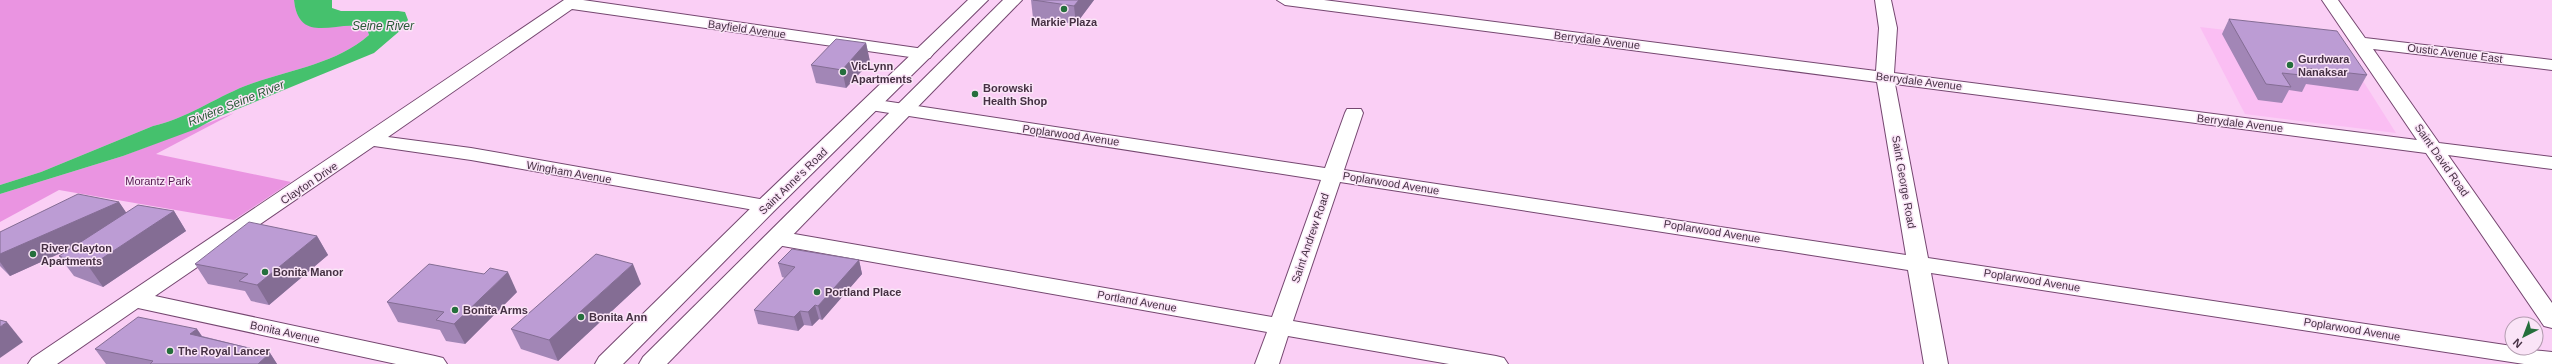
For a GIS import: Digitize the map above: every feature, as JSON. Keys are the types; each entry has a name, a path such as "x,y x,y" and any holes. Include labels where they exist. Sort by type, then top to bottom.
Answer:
{"main road":[{"name":"Saint Anne's Road","path":"608,364 766,206 979,0"},
{"path":"652,364 901,111 1013,0"}],"street":[{"name":"Berrydale Avenue","path":"1285,0 2552,163"},
{"name":"Saint George Road","path":"1883,0 1888,28 1885,77 1936,364"},
{"name":"Saint David Road","path":"2330,0 2552,320"},
{"name":"Bayfield Avenue","path":"573,2 924,54"},
{"name":"Clayton Drive","path":"40,364 372,140 573,2"},
{"name":"Oustic Avenue East","path":"2358,42 2552,64"},
{"name":"Poplarwood Avenue","path":"871,105 901,111 1331,173 2552,360"},
{"name":"Saint Andrew Road","path":"1267,364 1331,173 1354,113"},
{"name":"Wingham Avenue","path":"372,140 470,154 766,206"},
{"name":"Portland Avenue","path":"777,238 1496,364"},
{"name":"Bonita Avenue","path":"136,300 435,364"}],"shaded area":[{"path":"2200,27 2339,43 2396,133 2245,114"}],"green space":[{"path":"0,0 294,0 298,14 304,23 312,26 323,27 357,26 367,29 369,35 356,45 326,60 245,86 165,123 153,126 41,172 0,185"},
{"name":"Morantz Park","path":"234,113 156,154 291,182 234,220 59,190 0,222 0,194 123,156"}],"water":[{"name":"Seine River","path":"294,0 332,0 332,8 341,11 405,12 408,20 402,29 374,53 218,117 196,129 123,156 0,194 0,185 41,172 153,126 165,123 245,86 326,60 356,45 369,35 367,29 357,26 323,28 313,27 304,23 298,15"}],"building":[{"path":"1033,0 1079,0 1074,6"},
{"path":"2229,19 2337,31 2367,75 2305,68 2310,76 2282,73 2291,87 2266,84"},
{"path":"836,39 866,43 842,70 811,65"},
{"path":"78,194 119,202 0,254 0,232"},
{"path":"138,205 174,211 89,267 59,256"},
{"path":"249,222 317,236 257,285 239,281 248,274 195,264"},
{"path":"792,249 859,260 818,306 815,305 808,312 800,311 794,317 754,310 795,267 778,263"},
{"path":"596,254 633,264 549,340 511,329"},
{"path":"429,264 484,274 490,268 508,272 454,324 436,320 444,312 387,302"},
{"path":"138,317 197,329 190,334 270,353 258,364 150,364 153,361 95,349"},
{"path":"0,320 7,322 0,327"}],"place":[{"name":"Markie Plaza","path":"1064,9"},
{"name":"Gurdwara Nanaksar","path":"2290,65"},
{"name":"VicLynn Apartments","path":"843,72"},
{"name":"Borowski Health Shop","path":"975,94"},
{"name":"River Clayton Apartments","path":"33,254"},
{"name":"Bonita Manor","path":"265,272"},
{"name":"Portland Place","path":"817,292"},
{"name":"Bonita Arms","path":"455,310"},
{"name":"Bonita Ann","path":"581,317"},
{"name":"The Royal Lancer","path":"170,351"}],"water label":[{"name":"Rivière Seine River","path":"236,103"}]}
